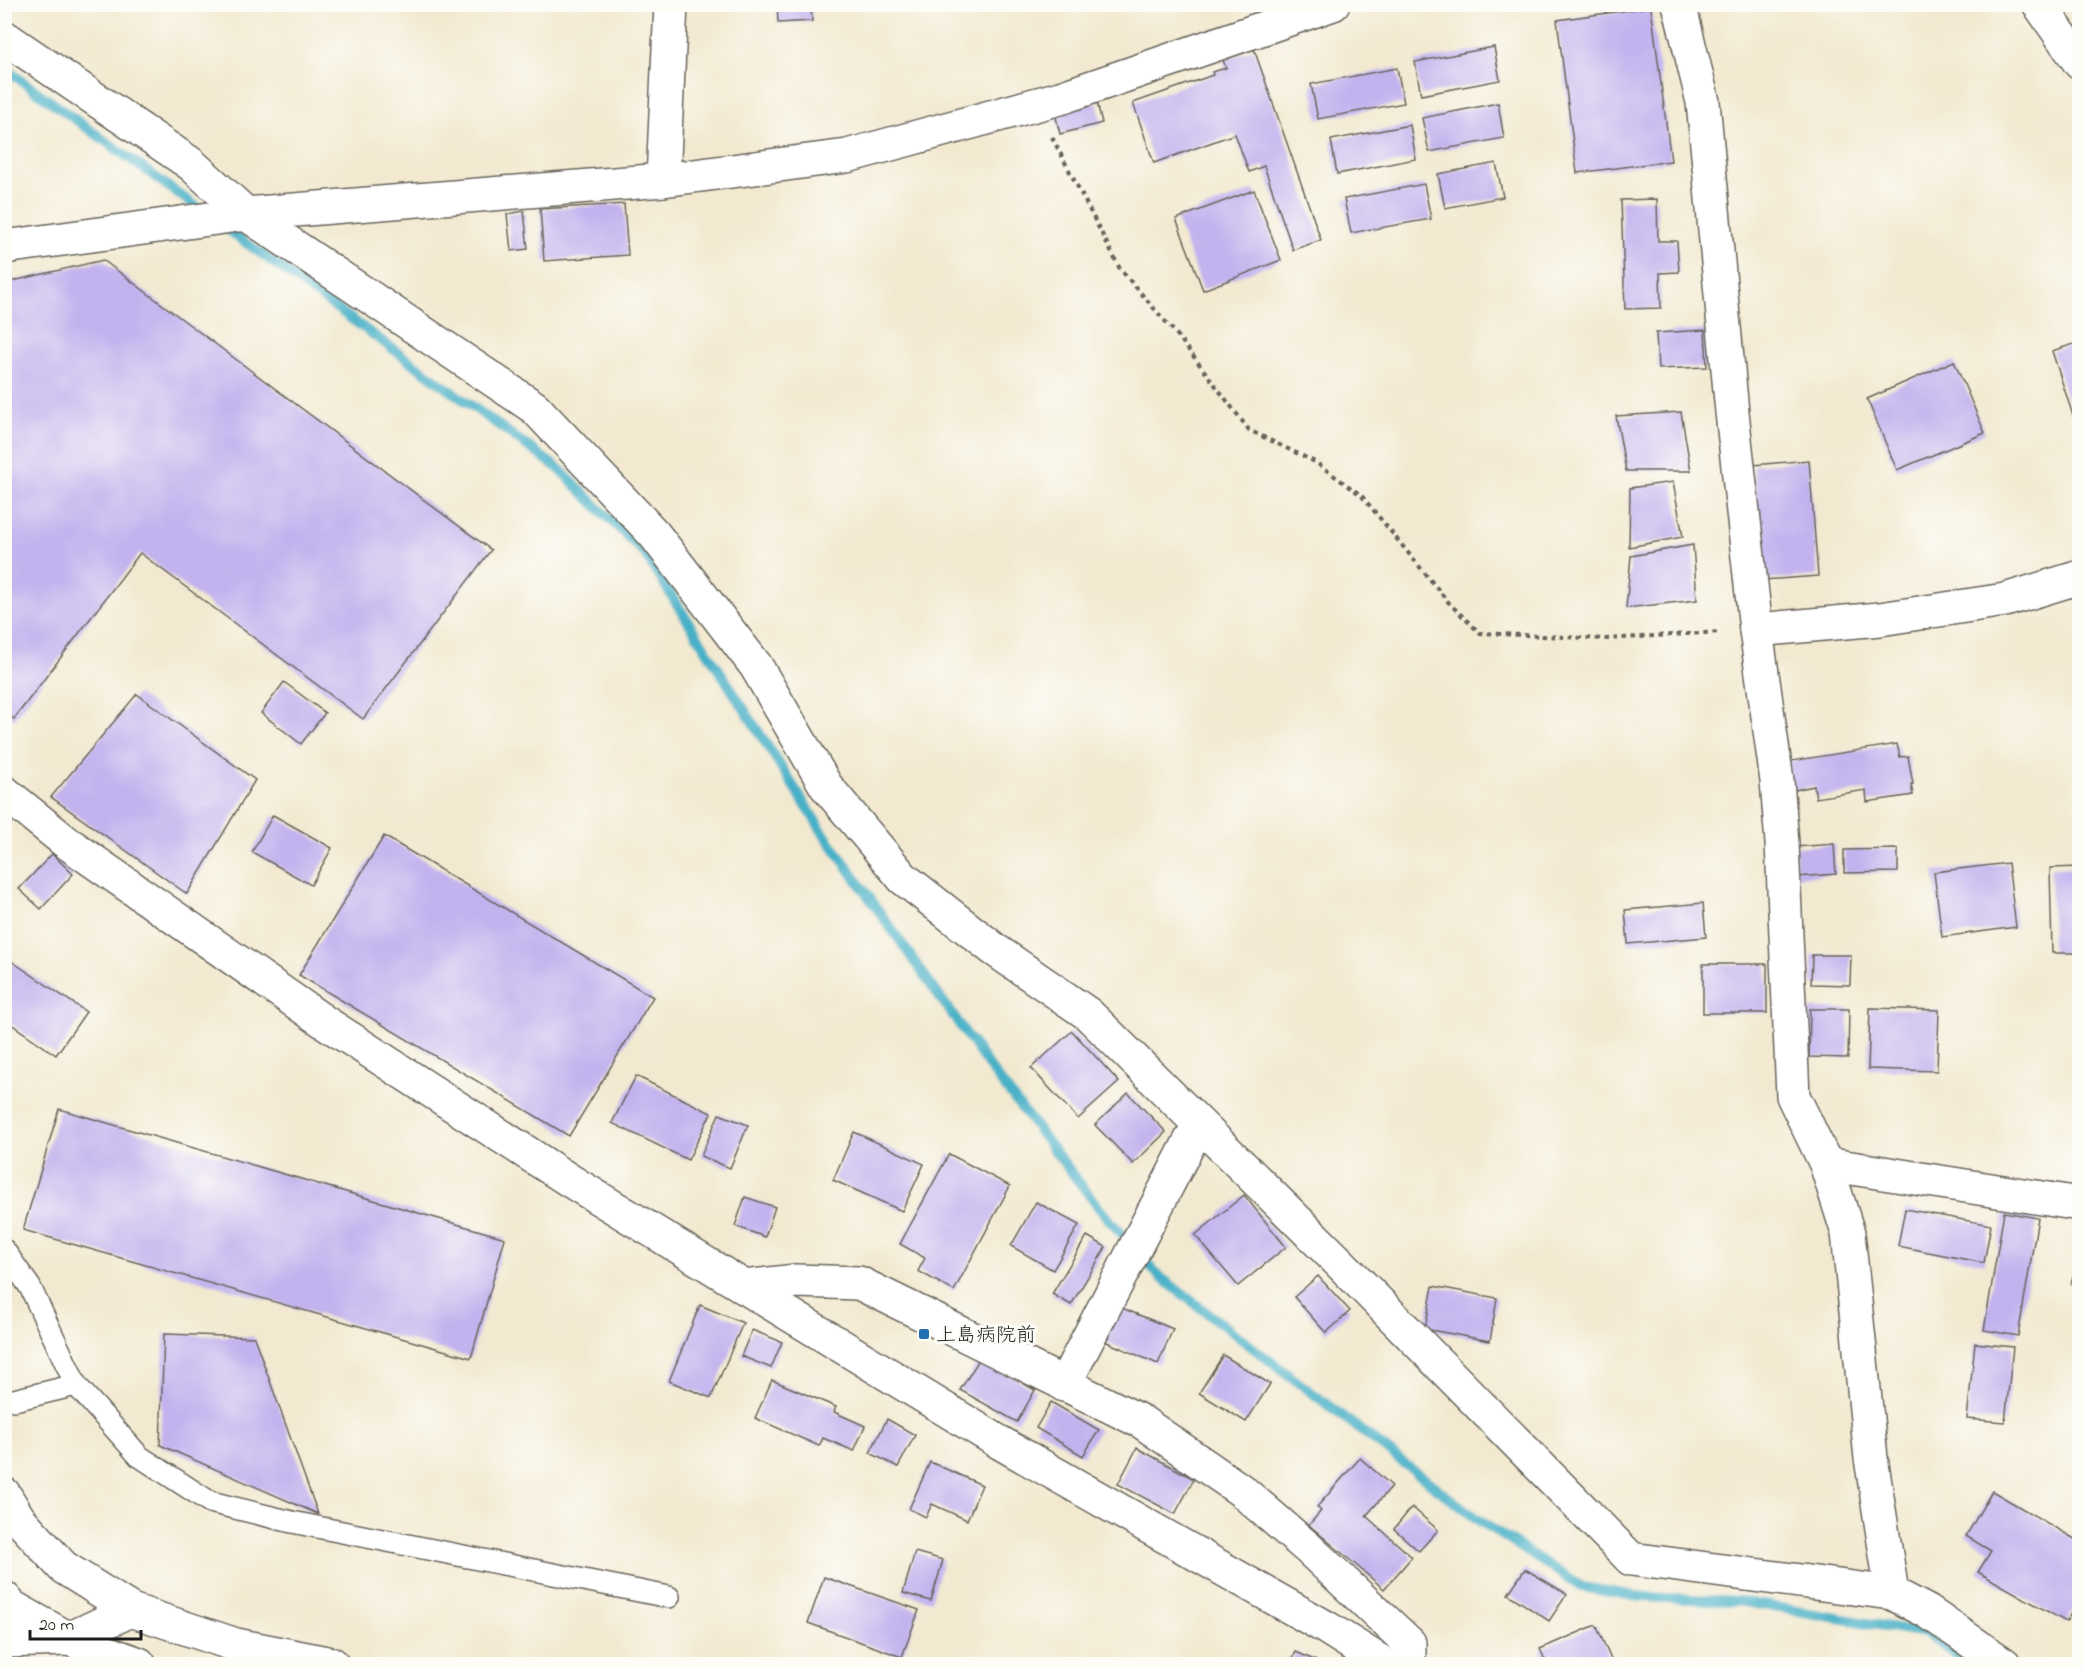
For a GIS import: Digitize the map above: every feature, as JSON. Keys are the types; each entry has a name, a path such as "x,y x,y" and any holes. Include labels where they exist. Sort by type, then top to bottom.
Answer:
{"main road":[{"path":"663,180 670,4"},
{"path":"4,247 246,214 663,180 847,156 1060,99 1333,4"},
{"path":"1679,4 1703,102 1731,401 1756,630 1777,781 1782,843 1793,1096 1826,1164 1848,1233 1871,1458 1892,1593"},
{"path":"2039,4 2079,63"},
{"path":"4,37 191,164 246,214 535,408 654,534 756,666 826,786 903,878 995,950 1088,1014 1340,1263 1631,1559 1892,1593 1928,1612 2004,1665"},
{"path":"1756,630 1880,619 2005,600 2079,577"},
{"path":"4,792 66,842 323,1021 568,1180 999,1442 1327,1628 1384,1665"},
{"path":"1064,1385 1199,1124"},
{"path":"1826,1164 2079,1204"},
{"path":"744,1287 796,1281 859,1283 1142,1422 1242,1491 1317,1557 1409,1643 1409,1665"},
{"path":"4,1494 20,1519 63,1567 131,1610 236,1645 332,1665"},
{"path":"4,1598 12,1607 69,1639 139,1665"},
{"path":"4,1641 69,1639 131,1610"}],"lane":[{"path":"4,1250 30,1287 76,1385 139,1456 210,1502 292,1522 669,1598"},
{"path":"14,1400 76,1385"}],"path":[{"path":"1036,105 1120,269 1178,336 1249,430 1315,462 1361,495 1450,604 1480,633 1606,639 1756,630"}],"building":[{"path":"777,4 811,4 812,21 778,23"},
{"path":"1651,7 1671,161 1577,173 1557,20"},
{"path":"1494,47 1500,80 1421,95 1415,62"},
{"path":"1254,49 1321,240 1293,250 1264,166 1249,172 1235,134 1154,163 1133,103 1213,75 1212,72 1226,68 1223,60"},
{"path":"1397,68 1404,103 1318,119 1311,84"},
{"path":"1097,102 1102,123 1060,134 1055,113"},
{"path":"1498,103 1504,138 1429,152 1422,118"},
{"path":"1410,125 1416,159 1337,174 1331,140"},
{"path":"1496,163 1503,197 1445,208 1438,174"},
{"path":"1424,184 1431,219 1351,233 1344,199"},
{"path":"1254,190 1281,260 1203,290 1176,219"},
{"path":"1657,199 1658,241 1677,241 1679,272 1660,273 1661,308 1625,309 1621,200"},
{"path":"624,204 628,255 544,261 540,209"},
{"path":"524,211 528,249 511,251 507,214"},
{"path":"103,260 491,550 363,719 140,553 14,719 4,712 4,283"},
{"path":"1705,330 1707,367 1658,369 1656,333"},
{"path":"2080,342 2080,421 2075,422 2052,351"},
{"path":"1954,361 1985,433 1897,470 1867,399"},
{"path":"1681,412 1691,471 1626,471 1616,416"},
{"path":"1809,460 1818,576 1763,580 1753,465"},
{"path":"1673,482 1683,537 1629,547 1630,488"},
{"path":"1693,545 1697,600 1626,608 1631,556"},
{"path":"284,682 325,713 301,744 261,713"},
{"path":"137,694 255,780 187,894 51,797"},
{"path":"1897,744 1900,757 1908,756 1913,795 1867,802 1866,790 1816,798 1814,786 1790,791 1785,762"},
{"path":"273,815 332,848 311,885 252,852"},
{"path":"384,836 653,997 569,1136 299,975"},
{"path":"1834,844 1836,874 1797,877 1795,847"},
{"path":"1898,849 1898,872 1844,873 1844,850"},
{"path":"52,854 73,874 41,909 19,889"},
{"path":"2008,863 2016,927 1942,937 1934,872"},
{"path":"2080,867 2080,953 2052,953 2050,868"},
{"path":"1703,903 1706,937 1628,944 1625,910"},
{"path":"1812,955 1851,955 1850,985 1811,984"},
{"path":"4,956 86,1012 56,1055 4,1019"},
{"path":"1703,964 1767,964 1767,1013 1703,1013"},
{"path":"1870,1008 1939,1010 1937,1071 1868,1069"},
{"path":"1810,1009 1849,1009 1848,1058 1809,1057"},
{"path":"1072,1031 1119,1082 1078,1119 1031,1068"},
{"path":"636,1076 711,1113 688,1160 612,1123"},
{"path":"1128,1093 1166,1132 1133,1164 1095,1125"},
{"path":"59,1109 505,1238 471,1358 23,1230"},
{"path":"719,1114 748,1125 730,1168 701,1156"},
{"path":"854,1132 924,1164 902,1211 833,1180"},
{"path":"949,1154 1010,1186 954,1291 918,1271 925,1258 900,1244"},
{"path":"1244,1195 1286,1247 1238,1286 1195,1235"},
{"path":"745,1197 775,1207 765,1237 735,1226"},
{"path":"1036,1202 1079,1225 1053,1270 1011,1246"},
{"path":"1905,1209 1991,1225 1984,1263 1898,1246"},
{"path":"2004,1212 2038,1218 2018,1336 1984,1330"},
{"path":"1087,1236 1106,1247 1071,1305 1052,1294"},
{"path":"2080,1253 2080,1286 2071,1284"},
{"path":"1318,1276 1350,1311 1326,1333 1294,1297"},
{"path":"1433,1286 1497,1298 1490,1341 1425,1329"},
{"path":"700,1305 743,1323 711,1398 669,1381"},
{"path":"1117,1306 1173,1329 1158,1364 1102,1340"},
{"path":"752,1330 782,1342 771,1368 741,1356"},
{"path":"164,1334 254,1337 318,1514 160,1445"},
{"path":"1975,1343 2013,1347 2005,1422 1967,1419"},
{"path":"1223,1355 1270,1384 1246,1422 1199,1393"},
{"path":"980,1358 1035,1390 1017,1422 960,1390"},
{"path":"772,1380 836,1407 834,1412 865,1426 854,1451 823,1438 819,1446 755,1418"},
{"path":"1051,1402 1099,1430 1083,1456 1036,1428"},
{"path":"887,1419 915,1435 898,1467 870,1453"},
{"path":"1137,1448 1194,1479 1175,1514 1118,1484"},
{"path":"1360,1458 1392,1486 1366,1516 1412,1557 1384,1589 1309,1525 1321,1511 1317,1507"},
{"path":"930,1462 982,1485 967,1520 932,1504 926,1517 909,1509"},
{"path":"1992,1491 2080,1542 2080,1598 2066,1622 1978,1572 1991,1551 1966,1536"},
{"path":"1412,1507 1438,1530 1419,1551 1394,1529"},
{"path":"915,1552 943,1560 931,1601 903,1593"},
{"path":"1525,1569 1567,1594 1549,1621 1508,1594"},
{"path":"824,1577 919,1610 902,1657 808,1623"},
{"path":"1596,1625 1613,1664 1547,1664 1540,1649"},
{"path":"1296,1652 1323,1664 1290,1664"}],"waterway":[{"path":"4,68 205,213"},
{"path":"220,224 559,469 645,554 822,831 993,1072 1103,1213 1159,1276 1477,1519 1582,1587 1641,1597 1739,1601 1925,1633 1968,1664"}],"place":[{"name":"上島病院前","path":"924,1334"}]}
